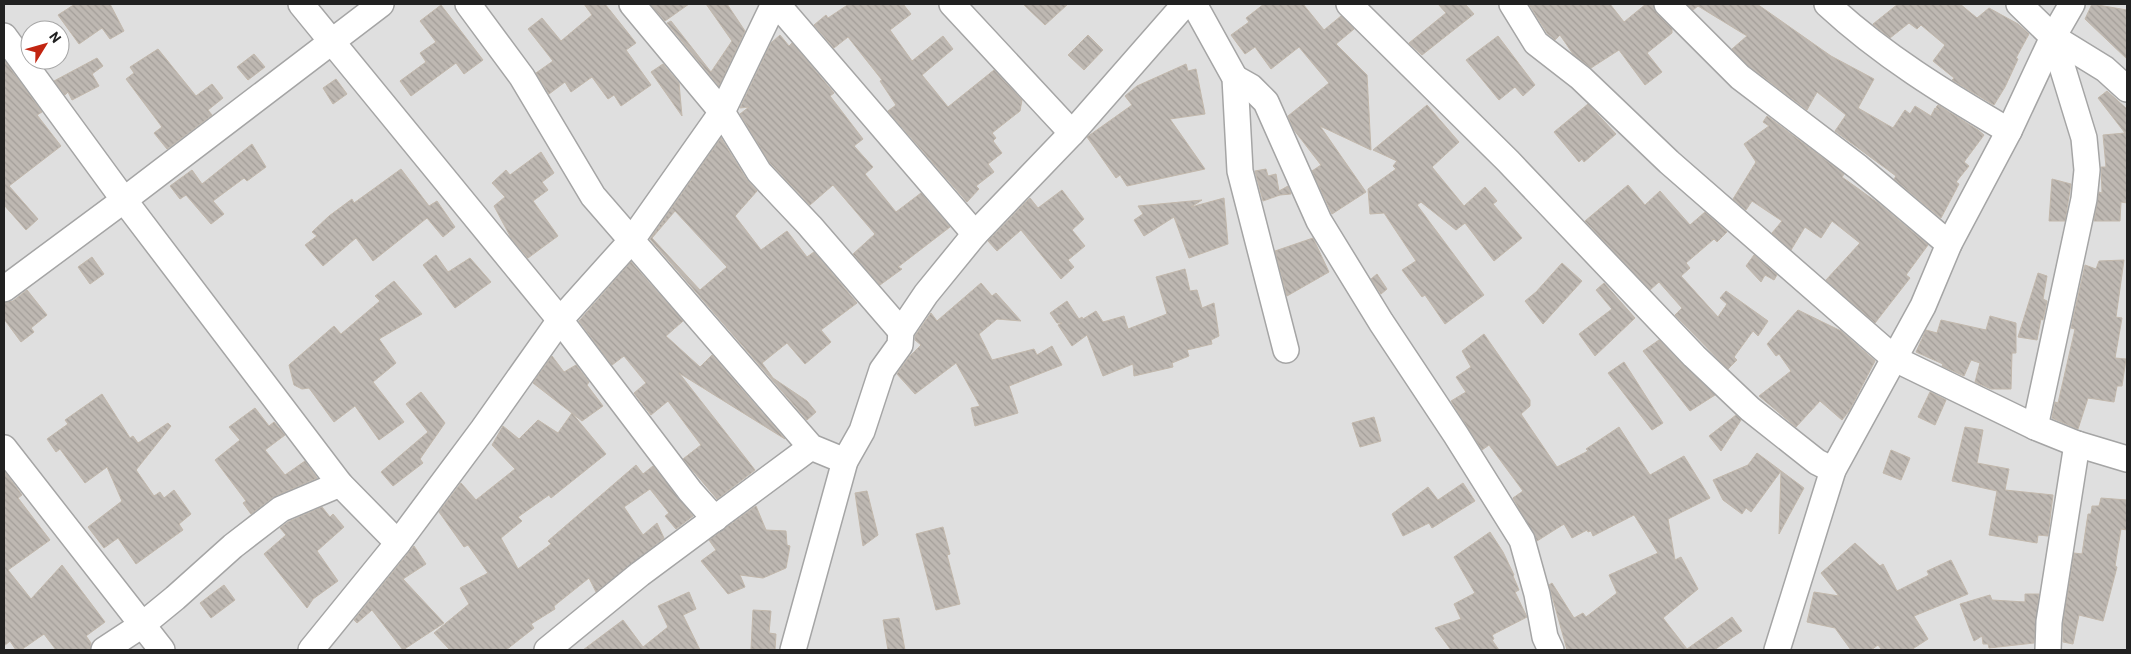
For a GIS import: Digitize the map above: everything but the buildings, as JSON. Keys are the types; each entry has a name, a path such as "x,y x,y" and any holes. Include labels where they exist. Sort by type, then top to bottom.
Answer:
{"street":[{"path":"300,4 560,320 690,491 715,519"},
{"path":"4,288 124,200 382,4"},
{"path":"468,4 522,77 594,196 631,241 811,447 845,461"},
{"path":"632,4 722,112 759,172 810,226 901,331"},
{"path":"311,650 398,543 483,430 560,320 631,241 722,112 776,4 975,234"},
{"path":"952,4 1072,133"},
{"path":"793,650 845,461 862,431 882,370 900,345 901,331 926,294 975,234 1072,133 1185,4"},
{"path":"1194,4 1235,78 1240,172 1286,350"},
{"path":"1349,4 1508,161 1694,356 1750,409 1817,462 1833,470"},
{"path":"1512,4 1536,43 1581,78 1669,162 1895,359 2035,427 2077,444 2127,459"},
{"path":"1667,4 1740,77 1858,167 1949,244"},
{"path":"1827,4 1851,26 1902,65 1950,96 2009,130"},
{"path":"2020,4 2052,37 2105,69 2127,89"},
{"path":"1777,650 1833,470 1924,306 1949,244 2009,130 2052,37 2072,4"},
{"path":"4,36 124,200 340,484 398,543"},
{"path":"2035,427 2084,199 2087,170 2084,138 2052,37"},
{"path":"1235,78 1251,87 1266,102 1319,221 1381,322 1456,435 1522,540 1537,594 1545,637 1550,650"},
{"path":"2048,650 2050,622 2077,444"},
{"path":"547,650 640,574 811,447"},
{"path":"4,448 162,650"},
{"path":"104,650 142,625 176,598 233,546 281,509 340,484"}],"shaded area":[{"path":"4,4 2127,4 2127,650 4,650"}]}
